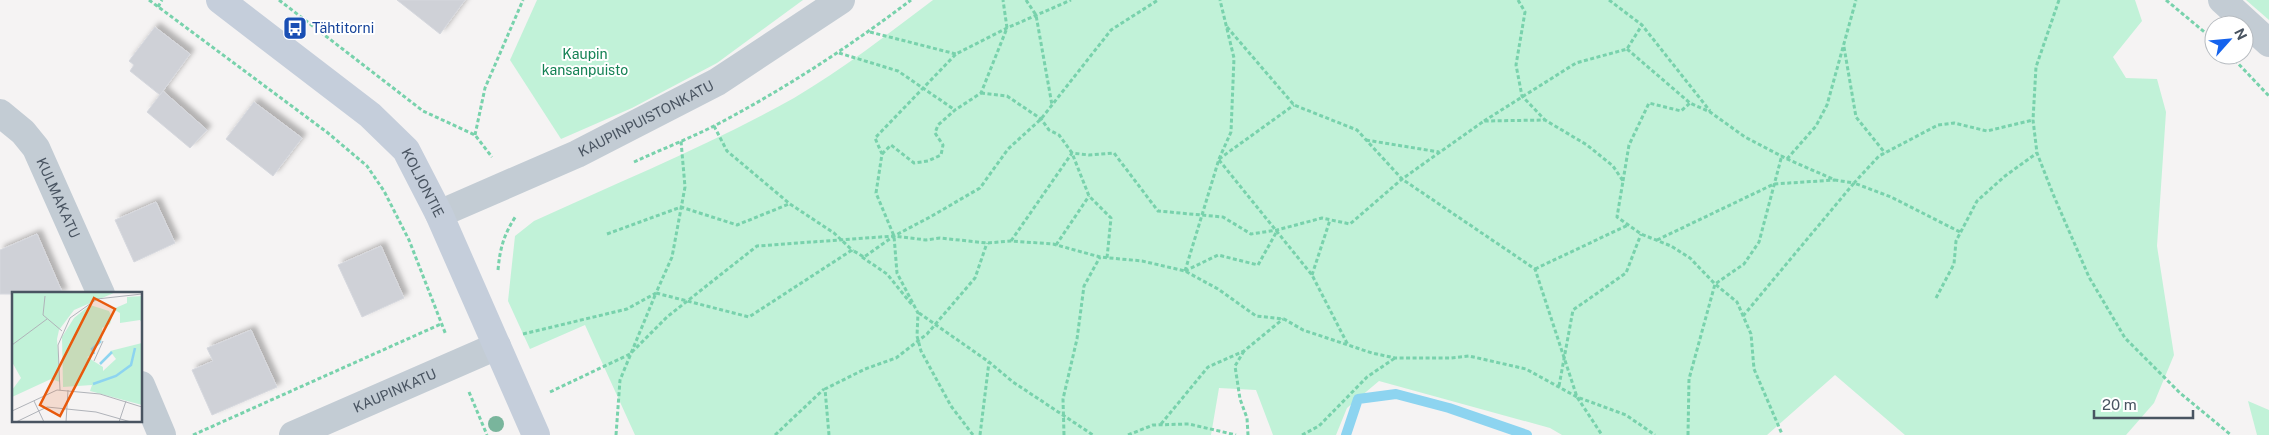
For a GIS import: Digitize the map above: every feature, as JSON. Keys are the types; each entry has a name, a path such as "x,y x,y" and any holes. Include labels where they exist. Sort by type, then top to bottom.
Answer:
{"street":[{"name":"KOLJONTIE","path":"220,0 383,125 406,150 506,341 536,435"},
{"name":"KAUPINPUISTONKATU","path":"439,214 577,154 717,82 840,0"},
{"path":"2222,0 2269,43"},
{"name":"KULMAKATU","path":"0,113 23,132 36,148 100,292"},
{"name":"KAUPINKATU","path":"293,435 506,341"},
{"path":"142,387 162,435"}],"path":[{"path":"149,0 328,133 367,166 384,191 409,240 487,435"},
{"path":"158,6 162,0"},
{"path":"279,0 423,111 476,135 490,154"},
{"path":"476,135 485,88 524,0"},
{"path":"882,154 891,145 914,163 928,161 941,155 943,144 936,133 938,125 955,110 981,93 1007,28 1003,0"},
{"path":"1026,0 1036,15 1052,105"},
{"path":"973,435 951,406 921,351 918,340 918,313 897,273 894,236 876,193 882,154 875,138 956,54 1007,28 1071,0"},
{"path":"852,250 864,257 894,236 930,218 980,188 1008,149 1040,119 1111,30 1158,0"},
{"path":"1185,271 1219,159 1231,132 1234,58 1220,0"},
{"path":"1518,0 1525,12 1516,65 1522,96 1545,120 1600,155 1613,166 1623,181"},
{"path":"1609,0 1642,25 1710,112"},
{"path":"1786,159 1816,126 1827,105 1856,0"},
{"path":"2059,0 2036,67 2033,120 2037,153 2088,277 2125,338 2180,393 2231,435"},
{"path":"2166,0 2204,32"},
{"path":"1072,153 1089,155 1114,153 1158,211 1223,217 1251,234 1277,230 1322,218 1350,224 1402,180 1522,96 1576,63 1627,49 1642,25"},
{"path":"1227,27 1294,105 1357,130 1402,180 1535,269 1577,397 1602,435"},
{"path":"869,32 956,54"},
{"path":"1843,44 1856,117 1886,153"},
{"path":"1627,49 1690,103 1710,112 1746,137 1782,155 1786,159 1835,180"},
{"path":"838,53 898,71 955,110"},
{"path":"2240,65 2269,96"},
{"path":"981,93 1007,96 1040,119 1049,130 1058,135 1072,153 1088,196 1111,218 1108,258"},
{"path":"1690,103 1681,112 1649,103 1629,145 1617,217 1641,234 1658,240 1690,258 1715,284 1737,302 1751,334 1754,369 1782,434"},
{"path":"1219,159 1294,105"},
{"path":"1484,121 1545,120"},
{"path":"1743,316 1854,183 1886,153 1938,125 1954,123 1987,131 2033,120"},
{"path":"714,126 727,151 790,204 887,274 918,313 989,362 1013,382 1093,435"},
{"path":"1366,140 1440,153"},
{"path":"616,435 620,380 672,257 686,187 680,141"},
{"path":"1011,241 1072,153"},
{"path":"1936,298 1954,264 1956,241 1977,201 1984,193 2037,153"},
{"path":"1688,435 1689,379 1715,284 1744,264 1759,242 1782,155"},
{"path":"1219,159 1312,275 1348,345"},
{"path":"1658,240 1774,184 1835,180 1854,183 1891,197 1960,232"},
{"path":"1056,245 1088,196"},
{"path":"607,234 681,207 737,225 790,204"},
{"path":"498,276 501,245 506,230 517,215"},
{"path":"1312,275 1330,220"},
{"path":"1535,269 1628,225"},
{"path":"1185,271 1218,255 1258,265 1277,230"},
{"path":"1559,386 1573,310 1626,273 1641,234"},
{"path":"541,396 630,354 667,317 757,246 894,236 926,240 940,238 987,243 1011,241 1056,245 1100,257 1142,261 1185,271 1218,289 1256,316 1284,319 1303,330 1348,345 1395,358 1470,356 1526,369 1577,397 1626,415 1655,435"},
{"path":"775,435 825,389 865,369 896,358 918,340 975,278 987,243"},
{"path":"506,341 627,309 656,293 749,317 852,250"},
{"path":"1064,435 1063,399 1077,339 1084,286 1100,257"},
{"path":"1161,424 1208,367 1244,351 1284,319"},
{"path":"193,435 441,324"},
{"path":"1244,351 1235,366 1240,398 1247,418 1248,435"},
{"path":"1302,435 1319,426 1367,377 1395,358"},
{"path":"980,435 989,362"},
{"path":"825,389 828,435"},
{"path":"1128,435 1153,424 1189,424 1236,435"}],"green space":[{"name":"Kaupin kansanpuisto","path":"537,0 803,0 717,63 632,108 561,139 510,60"},
{"path":"933,0 2135,0 2142,21 2113,57 2126,78 2157,79 2166,112 2157,246 2174,355 2154,403 2126,435 1905,435 1835,375 1767,435 1562,435 1550,428 1379,381 1347,408 1336,435 1273,435 1256,390 1219,388 1211,435 635,435 585,325 530,349 508,301 515,236 534,221 698,147 794,98 848,63"},
{"path":"2246,0 2269,0 2269,20"},
{"path":"2248,401 2269,410 2269,435 2257,435"}],"building":[{"path":"397,0 465,0 440,34"},
{"path":"155,27 190,54 160,95 130,71 134,65 129,61"},
{"path":"163,91 207,130 190,148 147,112"},
{"path":"254,102 302,138 273,176 226,139"},
{"path":"156,202 175,243 134,262 115,220"},
{"path":"37,234 62,292 12,292 12,294 0,294 0,250"},
{"path":"381,246 404,298 362,317 338,265"},
{"path":"251,330 277,387 212,415 192,370 213,361 207,348"}],"waterway":[{"path":"1346,435 1358,399 1396,394 1449,408 1527,435"}],"place":[{"name":"Tähtitorni","path":"295,28"}]}
